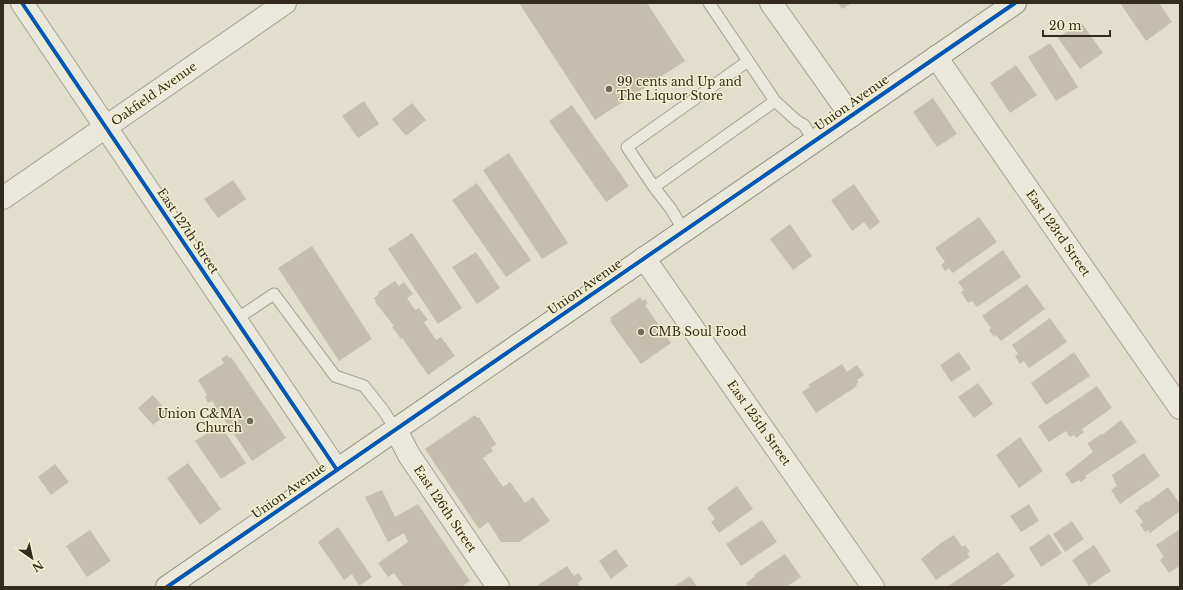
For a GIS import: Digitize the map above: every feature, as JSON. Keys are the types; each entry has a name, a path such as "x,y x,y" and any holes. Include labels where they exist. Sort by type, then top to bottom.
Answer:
{"street":[{"name":"East 127th Street","path":"22,3 337,470"},
{"name":"Oakfield Avenue","path":"3,198 285,3"},
{"path":"771,3 851,116"},
{"name":"Union Avenue","path":"167,587 1015,3"},
{"name":"East 123rd Street","path":"936,57 1180,408"},
{"name":"East 125th Street","path":"644,258 873,587"},
{"name":"East 126th Street","path":"396,430 409,455 498,587"}],"lane":[{"path":"710,3 775,101 797,121 804,125 814,141"},
{"path":"684,231 671,209 627,147 748,61"},
{"path":"654,187 775,101"},
{"path":"235,320 274,294 335,376 364,386 383,410 396,430"}],"building":[{"name":"99 cents and Up and The Liquor Store","path":"519,3 647,3 685,61 595,120"},
{"path":"838,3 852,3 842,9"},
{"path":"1120,3 1159,3 1172,22 1146,41"},
{"path":"1081,22 1103,53 1080,69 1058,38"},
{"path":"1050,43 1078,87 1056,101 1028,57"},
{"path":"1016,65 1037,95 1010,113 990,83"},
{"path":"933,98 957,134 937,147 913,112"},
{"path":"364,101 379,124 358,138 342,116"},
{"path":"412,103 426,120 406,136 392,119"},
{"path":"572,105 629,186 606,202 549,121"},
{"path":"509,153 568,243 542,259 483,170"},
{"path":"233,180 246,199 218,218 204,199"},
{"path":"477,183 531,260 506,277 452,200"},
{"path":"854,184 880,222 870,230 864,222 852,231 831,200"},
{"path":"979,217 997,242 953,273 949,268 945,271 941,265 945,262 935,248"},
{"path":"790,224 812,256 793,270 770,239"},
{"path":"412,233 462,308 438,324 388,249"},
{"path":"312,246 372,339 339,361 278,268"},
{"path":"1003,250 1021,277 977,307 972,301 968,303 961,292 964,290 958,282"},
{"path":"476,252 500,288 477,304 452,267"},
{"path":"395,281 399,286 404,282 413,294 407,298 415,310 419,308 428,320 424,322 436,340 441,337 455,356 428,375 402,338 401,339 392,327 394,326 375,302 376,301 374,298 379,294 378,292"},
{"path":"1027,284 1045,309 1001,341 996,335 994,337 989,330 991,328 982,316"},
{"name":"CMB Soul Food","path":"640,297 642,301 645,299 648,304 645,305 671,343 641,364 610,321 612,320 610,318"},
{"path":"1050,318 1067,342 1029,368 1024,361 1020,364 1015,356 1018,354 1012,345"},
{"path":"959,352 971,369 951,382 940,365"},
{"path":"1074,352 1090,376 1046,405 1031,383"},
{"name":"Union C&MA Church","path":"227,355 229,358 231,357 286,438 252,461 212,401 208,403 205,397 207,395 198,380 224,363 221,359"},
{"path":"842,364 847,372 857,365 864,375 857,380 859,382 856,384 857,386 816,413 802,392 810,387 808,385"},
{"path":"978,383 993,404 974,418 958,397"},
{"path":"1097,386 1112,408 1082,429 1084,432 1076,438 1074,435 1070,437 1066,431 1049,442 1038,426"},
{"path":"153,395 168,413 153,425 138,408"},
{"path":"475,415 477,418 479,417 496,444 491,448 493,451 483,458 503,487 510,482 525,503 533,497 550,521 519,542 501,542 488,522 479,529 425,449"},
{"path":"1121,420 1137,442 1085,476 1087,477 1081,482 1079,480 1072,484 1065,474 1093,452 1088,443 1101,434 1102,435"},
{"path":"220,425 246,463 221,479 195,441"},
{"path":"1020,437 1043,471 1019,488 996,455"},
{"path":"1144,453 1160,476 1120,504 1111,490 1117,486 1112,475"},
{"path":"188,463 221,509 200,525 167,478"},
{"path":"55,464 69,482 51,495 38,477"},
{"path":"737,486 753,509 719,533 711,522 715,519 707,508"},
{"path":"1168,487 1180,504 1180,511 1150,533 1148,530 1145,532 1140,525 1143,522 1135,511 1139,508 1138,507 1147,501 1148,502"},
{"path":"382,490 395,517 418,504 470,581 461,587 404,587 394,573 388,577 378,563 408,542 404,533 388,542 365,497"},
{"path":"1029,504 1039,521 1021,532 1010,516"},
{"path":"762,520 777,542 741,566 726,544"},
{"path":"1072,521 1084,539 1065,552 1053,534"},
{"path":"338,527 372,577 359,586 352,574 344,580 318,542"},
{"path":"1180,529 1180,566 1169,573 1160,560 1164,557 1156,545"},
{"path":"90,530 111,561 87,577 66,546"},
{"path":"1049,534 1062,553 1041,567 1029,548"},
{"path":"954,535 962,547 965,545 970,552 967,553 970,557 936,580 921,559"},
{"path":"1094,545 1111,571 1089,586 1072,560"},
{"path":"616,549 628,566 611,579 599,561"},
{"path":"998,552 1015,576 1000,587 947,587"},
{"path":"785,554 801,577 786,587 749,587 746,583 755,576 754,575"},
{"path":"567,566 574,576 578,573 583,579 578,583 580,586 540,587 538,585"},
{"path":"690,576 697,587 673,587"}],"cycle path":[{"path":"22,3 337,470"},
{"path":"167,587 1015,3"}],"place":[{"name":"99 cents and Up and The Liquor Store","path":"609,89"},
{"name":"CMB Soul Food","path":"641,332"},
{"name":"Union C&MA Church","path":"250,421"}]}
